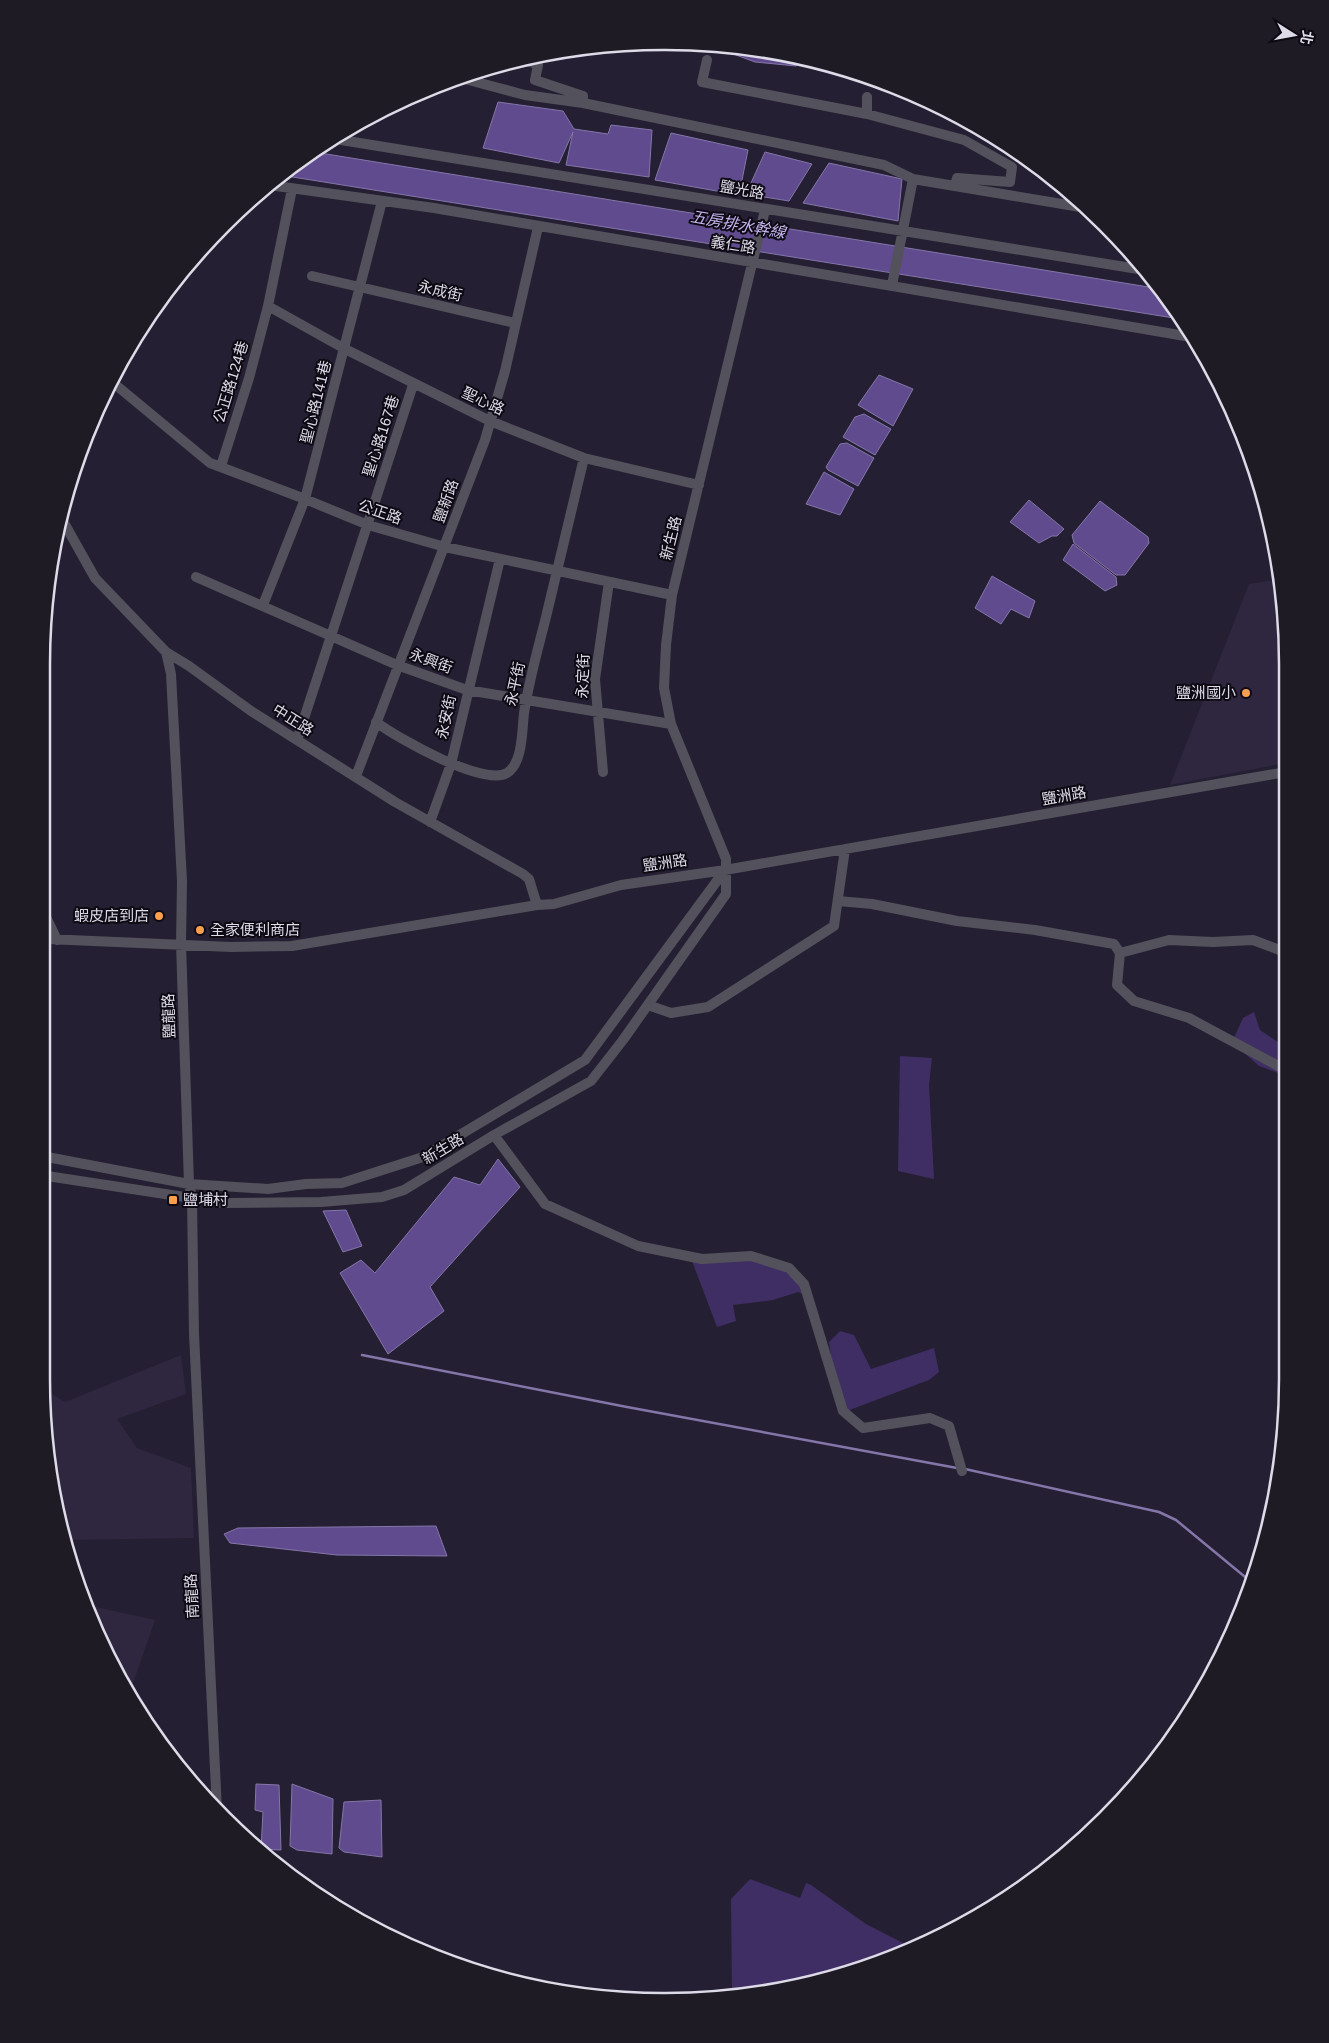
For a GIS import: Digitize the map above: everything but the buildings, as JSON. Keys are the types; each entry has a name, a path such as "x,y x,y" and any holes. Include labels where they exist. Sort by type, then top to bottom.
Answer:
{"street":[{"path":"707,60 702,82 867,114 964,140 1012,167 1010,182 957,178 955,186"},
{"path":"536,64 538,65 535,80 584,96 583,104"},
{"path":"473,81 525,95 583,104 884,165 913,179 1074,206"},
{"path":"867,97 867,114"},
{"name":"鹽光路","path":"344,140 765,210 901,235 1135,269"},
{"path":"892,282 913,179"},
{"name":"義仁路","path":"278,187 382,201 752,264 892,282 1183,336"},
{"name":"公正路124巷","path":"221,466 268,306 292,189"},
{"name":"聖心路141巷","path":"263,605 306,499 382,201"},
{"name":"新生路","path":"50,1176 224,1203 321,1202 382,1197 404,1190 494,1135 590,1081 648,1005 726,894 726,859 671,724 664,688 666,645 672,595 765,210"},
{"name":"鹽新路","path":"356,776 397,665 445,548 490,421 505,371 514,324 538,227"},
{"name":"永成街","path":"312,276 514,324"},
{"name":"聖心路","path":"268,306 413,385 490,421 584,458 699,485"},
{"name":"聖心路167巷","path":"297,740 413,385"},
{"name":"公正路","path":"117,386 210,463 306,499 368,525 445,548 672,595"},
{"name":"永平街","path":"376,722 393,735 451,764 496,775 506,774 514,768 526,700 584,458"},
{"name":"中正路","path":"66,527 95,578 166,652 297,740 395,802 523,874 529,879 537,905"},
{"name":"永安街","path":"430,822 451,764 467,690 500,559"},
{"name":"永興街","path":"196,577 397,665 467,690 671,724"},
{"name":"永定街","path":"603,772 598,713 597,664 609,582"},
{"name":"鹽龍路","path":"166,652 171,674 182,881 181,944 189,1184 192,1199 197,1380"},
{"name":"鹽洲路","path":"52,940 231,947 292,946 537,905 554,904 621,885 725,870 1279,773"},
{"path":"648,1005 671,1012 708,1007 834,926 845,849"},
{"name":"新生路","path":"50,1158 189,1184 268,1189 306,1184 342,1183 423,1157 585,1060 725,870"},
{"path":"838,901 872,904 956,921 1035,930 1114,944 1120,953 1117,986 1134,1002 1189,1018 1279,1066"},
{"path":"1120,953 1169,940 1214,942 1253,940 1279,950"},
{"path":"494,1135 545,1204 638,1246 702,1259 751,1256 789,1268 804,1284 843,1411 863,1428 930,1418 949,1426 962,1471"},
{"name":"南龍路","path":"197,1380 215,1798"}],"shaded area":[{"name":"鹽洲國小","path":"1273,580 1274,584 1278,624 1279,764 1170,785 1249,584"},
{"path":"1254,1012 1260,1030 1279,1043 1279,1073 1259,1066 1232,1042 1243,1018"},
{"path":"900,1056 932,1058 929,1085 934,1179 898,1171"},
{"path":"689,1253 761,1258 792,1267 812,1298 798,1292 773,1300 733,1305 736,1321 717,1327"},
{"path":"840,1331 854,1335 871,1369 934,1348 939,1372 929,1380 847,1411 835,1383 829,1342"},
{"path":"181,1355 186,1394 117,1419 137,1448 191,1468 194,1538 72,1540 55,1459 50,1393 65,1402"},
{"path":"94,1607 155,1620 132,1686 113,1650"},
{"path":"750,1879 800,1898 806,1883 866,1924 905,1944 824,1972 732,1989 731,1899"}],"water":[{"path":"733,54 796,65 796,66 755,62"},
{"path":"498,102 563,111 574,129 608,134 611,125 652,130 649,177 566,165 573,132 559,163 483,148"},
{"path":"671,133 748,150 739,195 655,180"},
{"path":"765,152 812,164 789,201 746,194"},
{"name":"五房排水幹線","path":"324,154 1150,287 1171,318 290,177"},
{"path":"829,163 902,179 898,221 803,203"},
{"path":"879,375 913,389 893,426 858,405"},
{"path":"864,414 891,429 875,455 843,437 855,417"},
{"path":"847,443 874,458 858,486 828,470 826,467 840,444"},
{"path":"824,472 854,489 840,515 806,504"},
{"path":"1029,500 1064,529 1057,536 1052,536 1039,543 1010,522"},
{"path":"1100,501 1148,537 1149,543 1125,575 1116,575 1074,543 1072,535"},
{"path":"1073,544 1116,577 1117,585 1105,591 1063,560"},
{"path":"992,576 1035,601 1029,618 1011,609 1001,624 975,608"},
{"path":"498,1159 520,1187 430,1287 444,1311 388,1354 340,1273 361,1260 375,1273 454,1177 480,1185"},
{"path":"346,1210 362,1246 343,1252 323,1211"},
{"path":"436,1526 447,1556 337,1555 230,1543 224,1534 238,1528"},
{"path":"256,1784 279,1785 281,1850 269,1849 261,1843 263,1812 255,1810"},
{"path":"292,1784 333,1799 332,1854 297,1850 290,1846"},
{"path":"381,1800 382,1857 344,1852 339,1848 344,1802"}],"waterway":[{"path":"362,1355 627,1407 957,1468"},
{"path":"965,1469 1159,1512 1176,1520 1246,1577"}],"place":[{"name":"鹽洲國小","path":"1246,693"},
{"name":"蝦皮店到店","path":"159,916"},
{"name":"全家便利商店","path":"200,930"},
{"name":"鹽埔村","path":"173,1200"}]}
